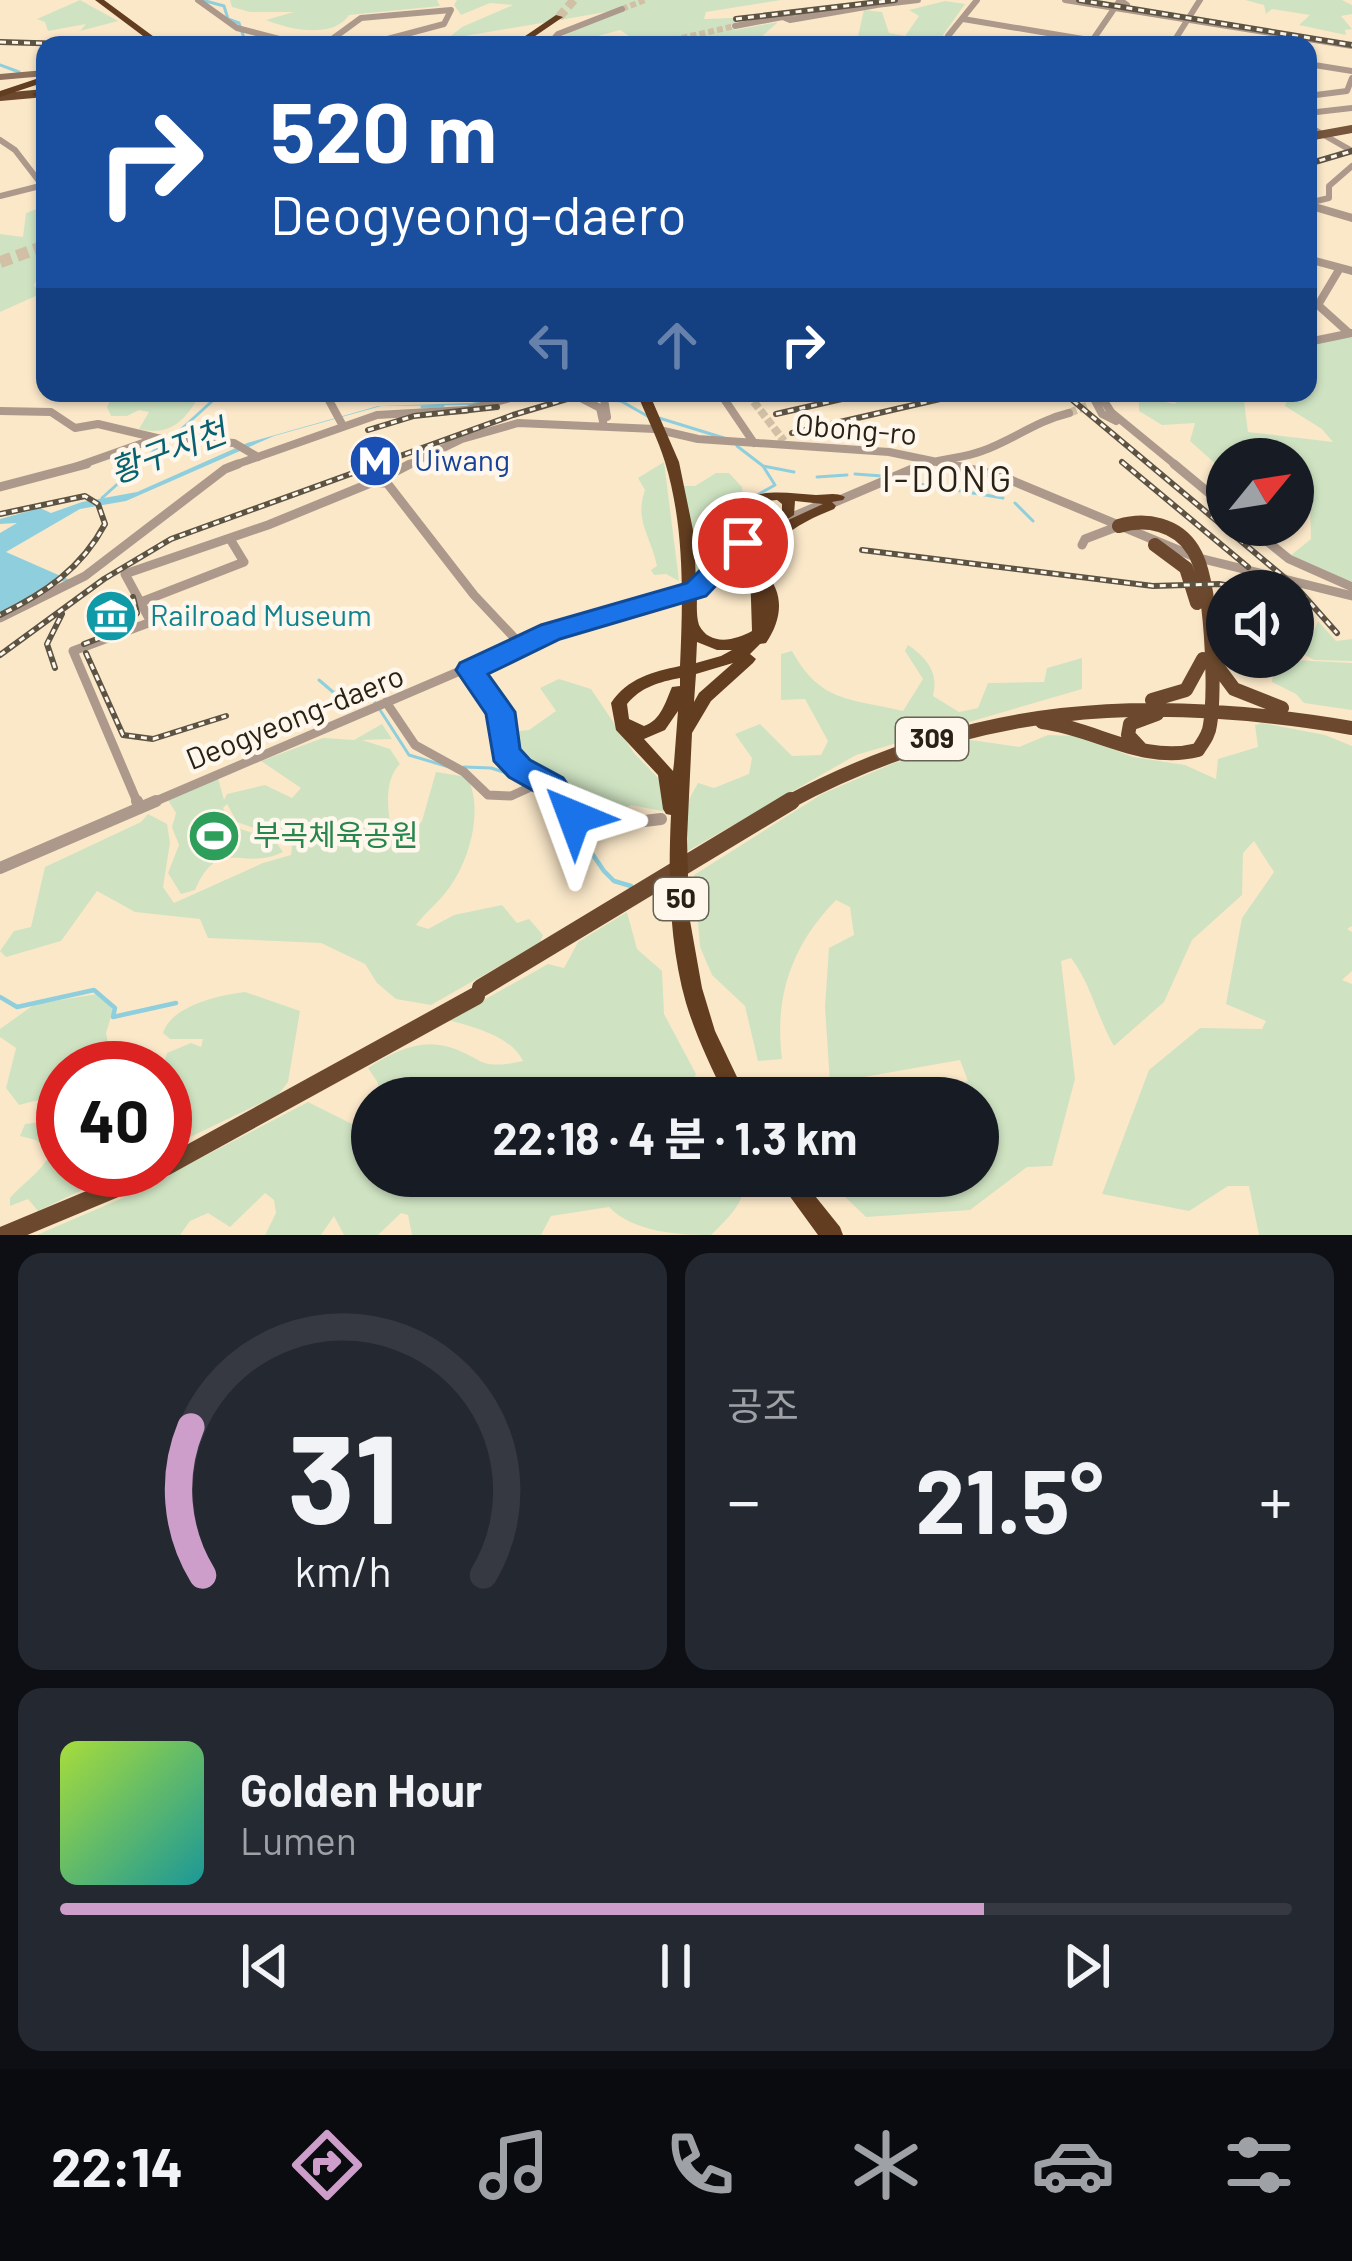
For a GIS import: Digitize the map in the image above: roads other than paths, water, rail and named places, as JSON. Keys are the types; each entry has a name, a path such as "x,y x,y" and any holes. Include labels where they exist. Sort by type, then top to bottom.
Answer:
{"highway":[{"path":"86,0 107,2 148,36"},
{"path":"107,2 142,30"},
{"path":"107,2 147,36"},
{"path":"527,36 554,17"},
{"path":"0,96 36,81"},
{"path":"0,96 36,93"},
{"name":"50","path":"645,402 667,455 689,584 668,825 674,901 692,1014 723,1077"},
{"path":"757,534 789,512 789,502 772,496 759,503 760,567"},
{"path":"681,751 696,708 758,648 765,630 773,602 760,567 755,514 760,498 836,500"},
{"path":"760,567 764,550 776,536 836,500"},
{"path":"943,735 1017,713 1174,696 1197,682 1206,652 1198,600 1200,566 1192,550 1176,537 1125,523"},
{"path":"1155,545 1181,563 1198,600"},
{"path":"689,584 736,558 760,567"},
{"path":"685,610 691,625 710,644 737,645 765,630"},
{"path":"681,691 668,719 656,730 638,732 625,724 622,702 633,689 720,668 745,656 765,630"},
{"path":"668,825 666,773 622,726 620,703 642,683 731,661 765,630"},
{"path":"1199,711 1143,716 1130,724 1128,735 1136,746 1163,756 1182,753 1203,740 1209,721 1207,678"},
{"path":"1022,722 1086,727 1157,758 1198,750 1212,722 1208,678"},
{"path":"1223,678 1241,694 1264,704 1352,728"},
{"name":"50","path":"681,691 681,900 686,957 700,1014 725,1077"},
{"name":"309","path":"192,1150 478,992 844,773 943,735 1060,712 1120,707 1222,712 1352,728"},
{"name":"309","path":"691,864 874,766 945,740 1022,722 1132,711 1199,711"},
{"name":"309","path":"2,1233 83,1197"},
{"name":"309","path":"2,1233 89,1197"},
{"path":"792,1197 822,1235"},
{"path":"802,1197 832,1235"}],"main road":[{"path":"0,76 36,76"},
{"path":"1317,135 1352,128"}],"street":[{"path":"198,0 240,30 265,36"},
{"path":"791,18 918,0"},
{"path":"952,36 977,0"},
{"path":"1066,0 1086,0"},
{"path":"1066,0 1196,8 1209,21 1298,36"},
{"path":"1112,4 1176,13 1196,8"},
{"path":"1095,36 1112,4"},
{"path":"735,27 878,5"},
{"path":"1179,36 1196,8"},
{"path":"557,36 622,9"},
{"path":"336,36 361,18 451,10 444,24 399,36"},
{"path":"963,19 1063,36"},
{"path":"1317,39 1352,45"},
{"path":"1317,66 1352,74 1348,92 1317,95"},
{"path":"1317,111 1352,108"},
{"path":"1317,131 1352,151"},
{"path":"0,140 20,151 36,177"},
{"path":"1317,201 1328,198 1329,186 1352,166"},
{"path":"0,195 36,188"},
{"path":"1317,207 1352,218"},
{"path":"1317,262 1352,271"},
{"path":"1340,268 1318,305 1350,333"},
{"path":"1317,340 1350,333"},
{"path":"331,402 341,422"},
{"path":"0,618 88,574 217,473 341,422 501,402"},
{"path":"594,402 604,422"},
{"path":"603,402 604,422"},
{"path":"725,402 747,443"},
{"path":"1093,402 1102,414 1121,422"},
{"path":"1103,402 1206,491"},
{"path":"0,411 51,412 75,428 98,424 164,439 244,447 258,457"},
{"path":"967,468 962,464 1037,421 1069,413"},
{"name":"Obong-ro","path":"141,602 125,574 358,491 476,437 536,422 604,422 720,442 877,451 967,468 1125,523 1141,536 1230,568"},
{"path":"0,487 164,439"},
{"name":"Obong-ro","path":"787,447 906,466"},
{"path":"928,461 979,453"},
{"name":"Obong-ro","path":"928,461 1018,485 1125,523 1155,545 1230,568 1350,591"},
{"name":"Deogyeong-daero","path":"0,866 470,670 562,626 695,587 730,549 757,534 906,466 928,461"},
{"path":"906,466 948,467"},
{"path":"383,481 474,595 521,645"},
{"path":"1082,545 1085,539 1125,523"},
{"name":"Deogyeong-daero","path":"382,706 550,632 689,584 757,534"},
{"path":"139,807 73,651 151,622 141,602 244,562 230,539"},
{"path":"1273,546 1350,591"},
{"path":"470,670 503,718 505,752 519,769 558,793 580,824 591,829 668,825"},
{"path":"382,706 415,745 459,768 481,791 495,797 511,796 539,784"}],"water":[{"path":"482,402 471,405 381,406 274,436 126,501 80,509 6,552 79,584 55,580 37,595 0,612 0,533 17,523 0,524 0,519 40,508 51,513 137,492 247,443 378,406"}],"waterway":[{"path":"202,0 224,6 228,19 239,23 243,36"},
{"path":"0,65 19,72"},
{"path":"174,436 211,402"},
{"path":"623,402 649,417"},
{"name":"황구지천","path":"422,407 443,406"},
{"path":"659,418 724,438"},
{"path":"102,498 166,440"},
{"path":"737,446 763,466"},
{"path":"749,515 752,498 775,485 763,466"},
{"path":"763,466 794,472"},
{"path":"855,474 882,476"},
{"path":"817,477 847,475"},
{"path":"913,483 1003,498"},
{"path":"1015,503 1033,521"},
{"path":"319,680 333,692 371,696 409,755 449,767"},
{"path":"464,767 491,768 525,779"},
{"path":"553,797 558,804"},
{"path":"556,801 604,871 614,881 631,886"},
{"path":"0,997 17,1007 94,990 115,1008 113,1017 176,1003"}],"tunnel":[{"path":"559,17 574,0"},
{"path":"622,9 645,0"},
{"path":"691,36 735,26"},
{"path":"0,262 36,249"},
{"path":"754,402 784,441"},
{"path":"1069,413 1089,405"}],"railway":[{"path":"736,19 895,0"},
{"path":"1079,0 1297,36"},
{"path":"1317,39 1352,45"},
{"path":"0,42 36,43"},
{"path":"1317,161 1352,151"},
{"path":"0,655 104,579 171,539 557,402"},
{"path":"776,414 829,402"},
{"path":"792,433 927,402"},
{"path":"1075,402 1297,588 1337,633"},
{"path":"368,430 414,416 497,407"},
{"path":"1122,462 1248,567"},
{"path":"0,514 85,496 98,504 105,524 85,554 60,578 0,615"},
{"path":"862,550 1153,586 1206,584"},
{"path":"84,644 126,628 137,613 133,597"},
{"path":"55,668 47,644 62,614"},
{"path":"86,653 123,735 153,739 226,716"}],"place":[{"name":"Uiwang","path":"375,461"},
{"name":"Railroad Museum","path":"111,616"},
{"name":"부곡체육공원","path":"214,836"}],"district":[{"name":"I-DONG","path":"948,479"}]}
